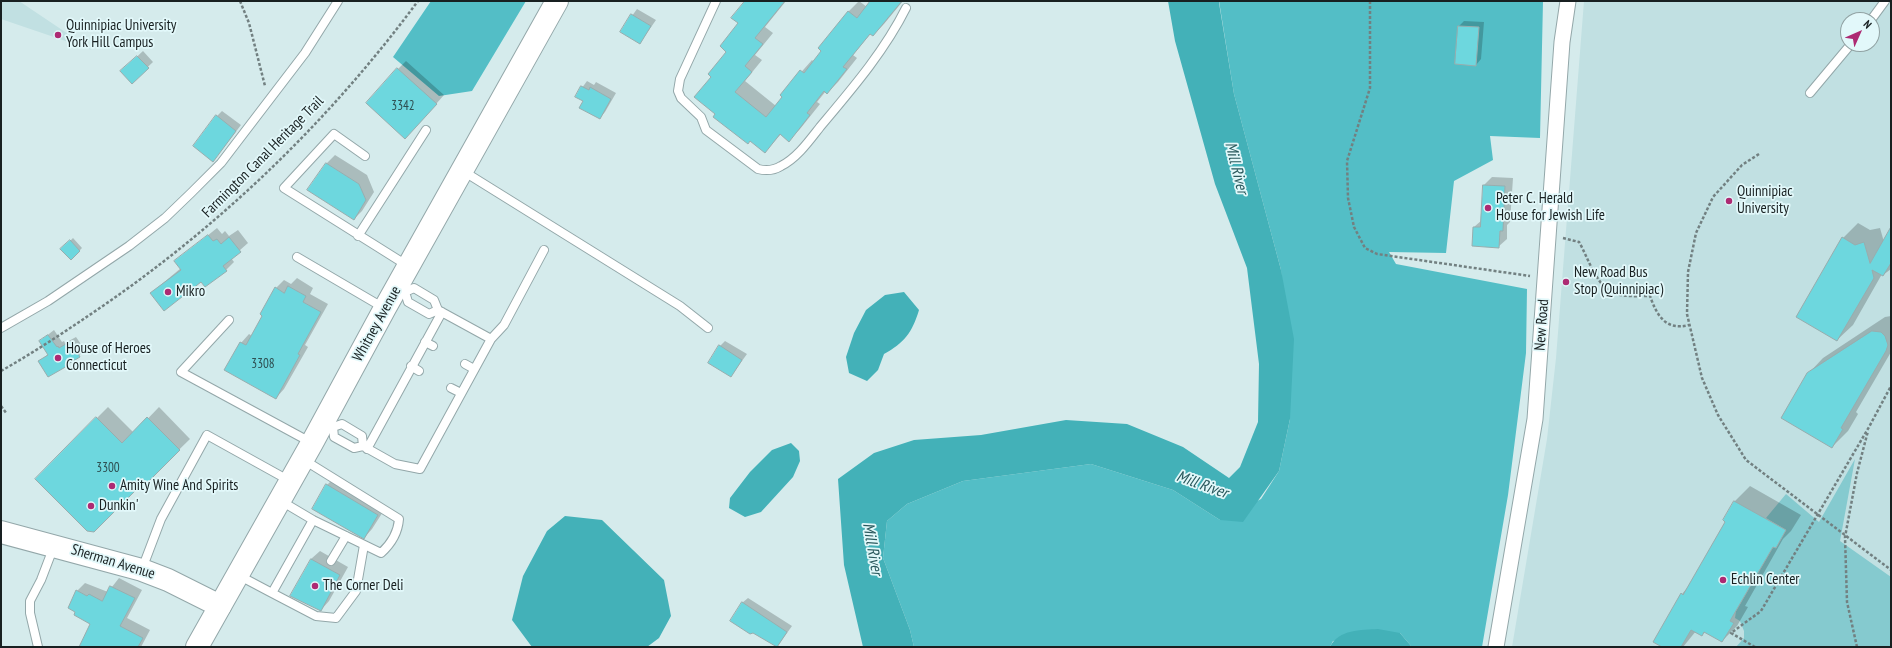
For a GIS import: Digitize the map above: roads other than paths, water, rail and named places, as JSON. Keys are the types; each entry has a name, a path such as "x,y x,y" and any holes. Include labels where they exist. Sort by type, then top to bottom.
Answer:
{"main road":[{"name":"Whitney Avenue","path":"197,647 308,452 329,425 385,308 401,290 409,266 557,1"},
{"name":"Sherman Avenue","path":"1,532 54,545 142,570 168,580 220,606"}],"street":[{"name":"New Road","path":"1496,647 1535,420 1562,42 1568,1"}],"lane":[{"path":"1,328 48,301 129,246 165,218 221,163 305,53 338,1"},
{"path":"716,1 680,79 678,91 681,98 701,117 706,130 758,169 766,171 782,166 802,149 844,99 889,38 906,8"},
{"path":"1877,12 1885,1"},
{"path":"1810,93 1844,52"},
{"path":"358,236 426,130"},
{"path":"365,156 334,134 284,188 358,236 409,266"},
{"path":"462,171 680,306 708,328"},
{"path":"365,448 362,436 342,424 329,425 334,436 354,448 365,448 395,464 420,468 491,339 504,325 544,250"},
{"path":"297,257 385,308"},
{"path":"440,311 429,314 408,302 401,290 414,288 434,300 440,311 491,339"},
{"path":"365,448 429,344 440,311"},
{"path":"229,320 181,372 308,452 399,519 398,528 387,548 381,553 313,520 280,500"},
{"path":"464,364 474,369"},
{"path":"451,388 461,393"},
{"path":"142,570 162,519 207,435 291,481"},
{"path":"272,593 313,520"},
{"path":"331,561 346,536"},
{"path":"38,647 30,613 30,601 41,580 54,545"},
{"path":"238,575 316,616 336,618 356,591 364,545"}],"water":[{"name":"Mill River","path":"1168,1 1219,1 1234,94 1281,270 1294,339 1290,419 1279,471 1243,522 1220,520 1173,490 1091,464 963,481 907,504 887,521 883,558 910,630 914,647 863,647 844,565 838,479 874,453 914,440 981,435 1066,420 1127,424 1183,447 1229,478 1240,467 1258,422 1259,364 1247,268 1215,184 1175,41"},
{"path":"904,292 919,310 910,331 897,346 884,354 878,370 867,381 849,373 846,357 854,333 866,310 885,295"},
{"path":"791,443 799,451 800,461 793,477 761,512 745,517 729,508 730,498 750,472 772,450"},
{"path":"565,516 602,520 664,580 671,616 659,638 647,647 532,647 512,620 523,576 547,531"},
{"path":"1378,629 1400,633 1412,647 1330,647 1334,641 1345,634 1358,630"}],"place":[{"name":"Quinnipiac University York Hill Campus","path":"58,35"},
{"name":"Quinnipiac University","path":"1729,201"},
{"name":"Peter C. Herald House for Jewish Life","path":"1488,208"},
{"name":"New Road Bus Stop (Quinnipiac)","path":"1566,282"},
{"name":"Mikro","path":"168,292"},
{"name":"House of Heroes Connecticut","path":"58,358"},
{"name":"Amity Wine And Spirits","path":"112,486"},
{"name":"Dunkin'","path":"91,506"},
{"name":"Echlin Center","path":"1723,580"},
{"name":"The Corner Deli","path":"315,586"}]}
